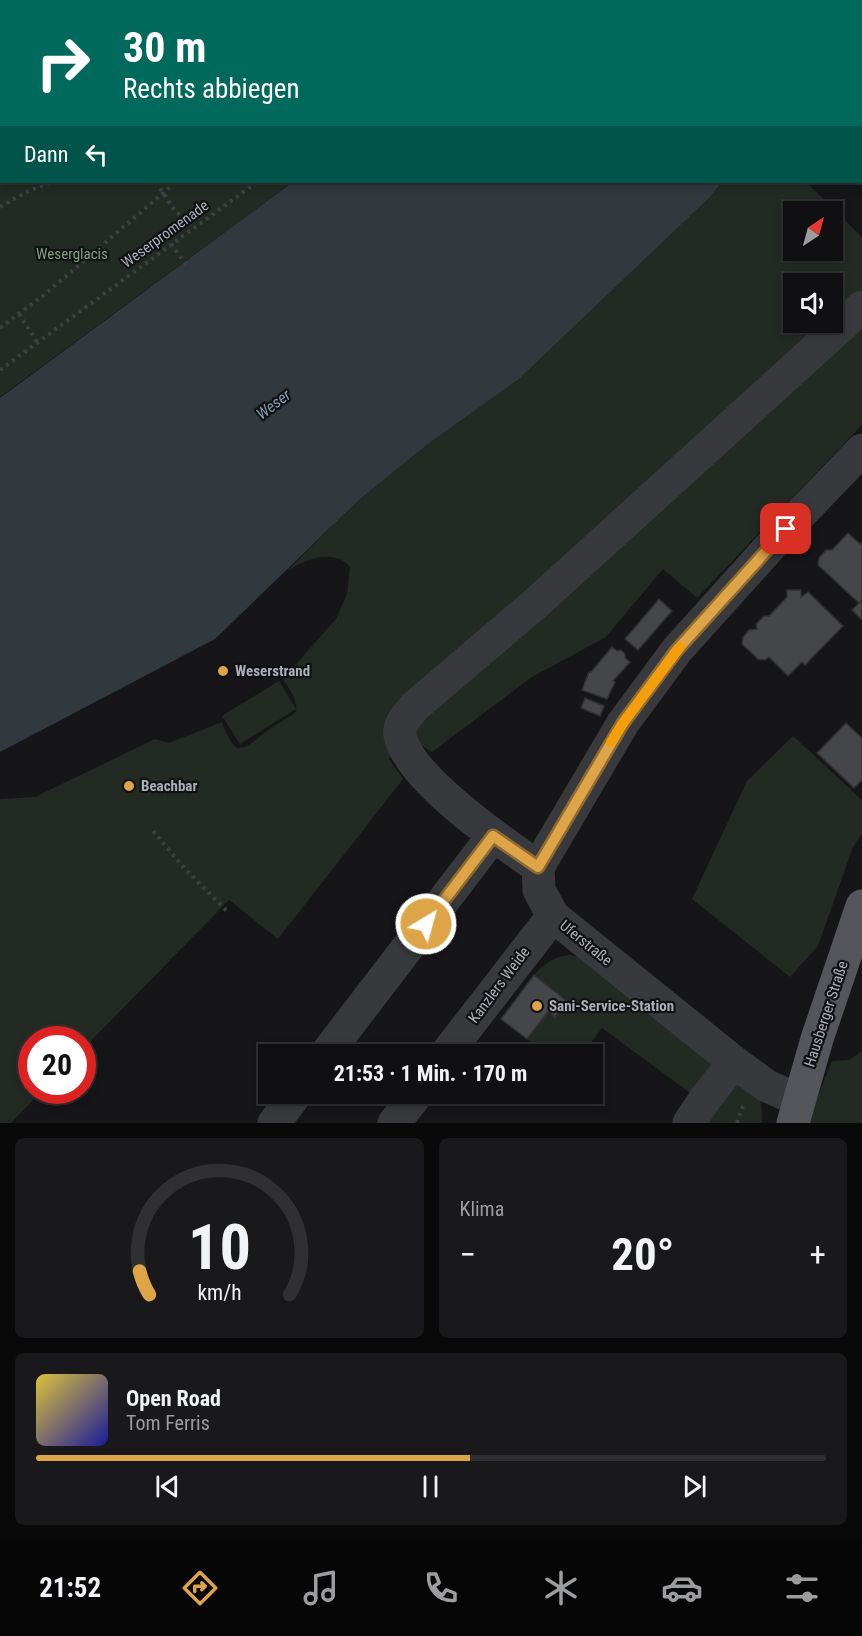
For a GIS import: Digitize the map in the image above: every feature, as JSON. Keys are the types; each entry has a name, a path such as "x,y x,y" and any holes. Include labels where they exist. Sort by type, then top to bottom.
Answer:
{"main road":[{"name":"Hausberger Straße","path":"796,1112 851,973 862,906"}],"street":[{"path":"862,307 535,604 414,707 402,722 400,734 414,765 454,804 493,836 538,867 623,723 677,650 786,529 862,450"},
{"path":"334,1044 493,836"},
{"name":"Uferstraße","path":"538,867 539,890 553,916 767,1086 796,1112"},
{"name":"Kanzlers Weide","path":"454,1044 553,916"},
{"path":"689,1123 734,1062"},
{"path":"274,1123 288,1104"},
{"path":"394,1123 409,1104"}],"path":[{"path":"0,207 30,190 50,183"},
{"path":"157,183 172,208 192,228"},
{"path":"0,328 175,183"},
{"name":"Weserpromenade","path":"0,370 256,183"},
{"path":"171,244 188,267"},
{"path":"19,314 37,342"},
{"path":"153,831 186,870 228,912"}],"green space":[{"name":"Weserglacis","path":"0,183 292,183 0,397"},
{"path":"721,183 807,183 825,201 783,201 783,261 843,261 843,218 862,237 862,357 860,359 862,358 862,425 697,598 663,569 606,637 532,677 432,752 407,736 389,759 403,779 278,939 229,900 96,1036 96,1026 18,1026 18,1104 29,1104 11,1123 0,1123 0,799 35,797 155,739 169,743 222,722 234,745 244,747 296,712 294,699 283,679 336,619 347,594 350,567 343,561 327,557 300,563 286,572 360,499 428,444 519,379 709,198"},
{"path":"279,681 296,709 240,744 222,716"},
{"path":"793,736 862,800 862,834 853,847 818,946 790,977 692,899 747,781"},
{"path":"570,955 579,957 706,1052 713,1067 693,1095 602,1028 590,1044 534,1044 527,1039 548,1012 555,1017 567,1001 534,975 550,961"},
{"path":"862,1051 862,1123 810,1123 832,1061 849,1060"},
{"path":"736,1083 751,1090 758,1097 762,1123 699,1123"}],"water":[{"name":"Weser","path":"292,183 721,183 709,198 519,379 428,444 360,499 215,639 0,752 0,398"}],"building":[{"path":"848,533 860,544 862,542 862,600 859,603 818,565 819,558 826,550 832,550"},
{"path":"787,590 801,590 801,597 808,592 843,626 805,665 802,662 788,676 769,657 765,660 758,659 742,644 743,637 749,630 757,629 756,624 764,616 769,616 787,597"},
{"path":"659,599 672,611 638,650 625,639"},
{"path":"862,600 862,620 852,610"},
{"path":"612,647 617,651 621,650 630,662 613,681 615,682 607,699 582,690 589,672"},
{"path":"585,698 604,706 600,716 581,708"},
{"path":"846,723 862,738 862,780 854,788 817,753"},
{"name":"Sani-Service-Station","path":"534,975 567,1001 555,1017 548,1012 527,1039 501,1019"}],"slow traffic":[{"path":"611,742 680,647"}],"place":[{"name":"Weserstrand","path":"223,671"},
{"name":"Beachbar","path":"129,786"},
{"name":"Sani-Service-Station","path":"537,1006"}],"route":[{"path":"426,924 493,836 538,867 623,723 677,650 786,529"}]}
